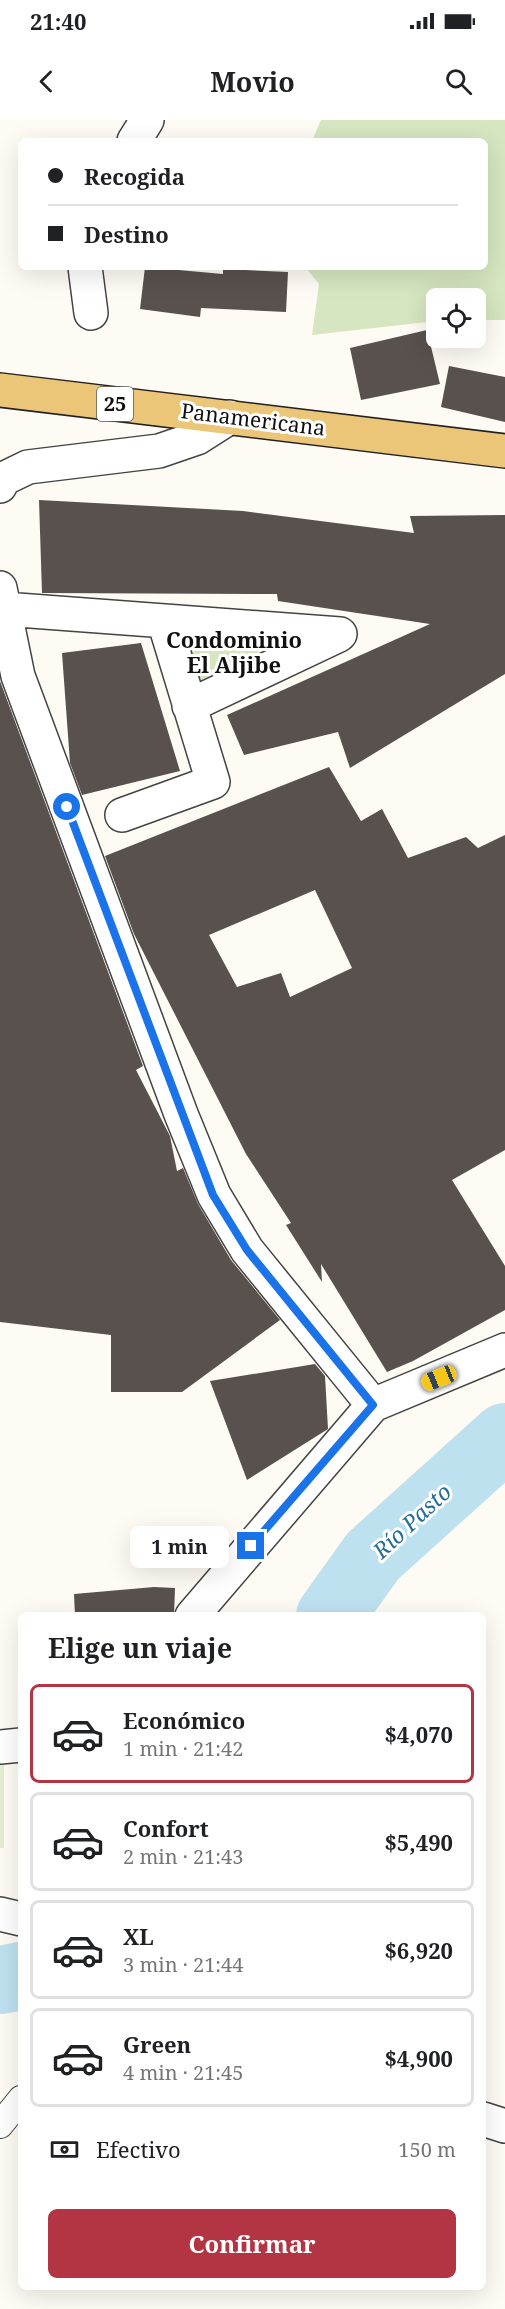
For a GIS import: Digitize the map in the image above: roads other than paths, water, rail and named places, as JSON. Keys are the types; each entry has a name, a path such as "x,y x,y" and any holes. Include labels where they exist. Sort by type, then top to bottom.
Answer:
{"main road":[{"name":"Panamericana","path":"0,390 505,451"}],"street":[{"path":"136,138 147,120"},
{"path":"85,270 91,313"},
{"path":"0,486 3,479 28,467 159,451 197,438 230,417"},
{"path":"189,706 340,634 164,621 2,598 9,679 213,1195 247,1250 373,1405"},
{"path":"122,815 213,782 164,621"},
{"path":"195,1612 373,1405 505,1350"},
{"path":"0,1747 18,1745"},
{"path":"0,1914 18,1918"},
{"path":"0,2125 18,2103"},
{"path":"486,2120 505,2126"}],"waterway":[{"name":"Río Pasto","path":"333,1612 373,1556 505,1437"},
{"name":"Río Pasto","path":"0,1980 18,1977"}],"district":[{"name":"Condominio El Aljibe","path":"234,652"}]}
